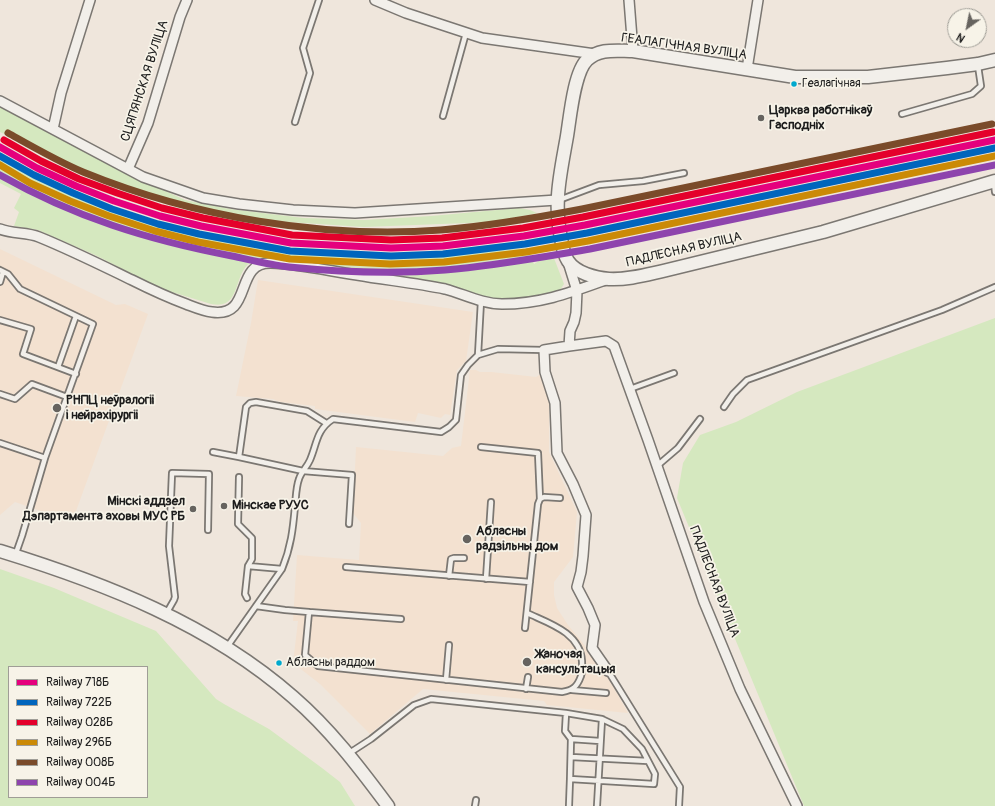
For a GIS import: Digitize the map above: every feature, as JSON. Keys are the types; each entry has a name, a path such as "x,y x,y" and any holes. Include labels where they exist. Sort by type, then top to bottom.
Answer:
{"street":[{"path":"53,129 61,93 90,0"},
{"name":"СЦЯПЯНСКАЯ ВУЛІЦА","path":"128,169 148,123 180,17 187,0"},
{"name":"ГЕАЛАГІЧНАЯ ВУЛІЦА","path":"375,0 406,13 482,38 595,54 606,51 633,51 795,77 868,77 978,64 995,60"},
{"path":"629,0 633,51"},
{"path":"747,69 758,0"},
{"path":"569,346 570,331 576,313 577,291 562,245 557,223 557,200 575,88 580,69 586,60 595,54"},
{"path":"0,101 128,169 159,183 203,198 293,210 331,212 374,212 557,200"},
{"name":"ПАДЛЕСНАЯ ВУЛІЦА","path":"568,262 577,270 586,274 608,279 618,279 649,274 823,232 994,185"},
{"path":"0,229 36,236 91,260 159,294 211,312 221,312 235,305 240,300 244,284 249,273 257,266 269,263 312,268 444,289 481,301 501,304 534,302 561,296 608,279"},
{"name":"ПАДЛЕСНАЯ ВУЛІЦА","path":"544,350 606,341 614,346 704,602 734,675 797,806"},
{"path":"544,350 545,372 555,404 557,453 573,484 586,515 583,561 577,587 595,625 592,648 608,671"},
{"path":"0,551 114,591 188,625 226,648 268,677 288,693 321,724 348,754 388,806"}],"lane":[{"path":"295,122 310,73 303,48 319,0"},
{"path":"443,116 466,33"},
{"path":"902,114 972,94 980,86 978,64"},
{"path":"557,200 599,185 643,181 684,173"},
{"path":"0,282 2,271 8,274 20,289 93,324 45,458 15,556"},
{"path":"724,407 733,394 747,380 942,310 995,288"},
{"path":"478,355 481,301"},
{"path":"58,367 76,316"},
{"path":"0,320 31,330 23,354 76,374"},
{"path":"226,648 282,568 292,539 299,479 310,461 316,441 326,423 333,419 441,432 449,428 456,420 461,375 478,355 498,348 544,350"},
{"path":"630,389 674,373"},
{"path":"0,394 15,399 32,384 67,397"},
{"path":"239,457 246,407 250,403 256,402 307,412 326,423"},
{"path":"657,466 678,448 700,419"},
{"path":"0,443 45,458"},
{"path":"481,447 538,453 540,499 538,504 525,628"},
{"path":"213,452 303,471 352,475 349,524"},
{"path":"166,614 175,597 169,546 172,473 209,474 208,530"},
{"path":"240,477 238,524 252,538 252,559 248,566 245,594 247,598"},
{"path":"540,499 544,497 560,498"},
{"path":"486,579 491,502"},
{"path":"449,576 451,560 454,558 464,558"},
{"path":"248,566 282,568"},
{"path":"346,567 530,582"},
{"path":"256,606 285,610 401,619"},
{"path":"309,612 305,655 318,666 526,689 562,692 572,690 606,693"},
{"path":"527,613 564,631 575,642 581,656 582,672 578,683 572,690"},
{"path":"446,680 449,645"},
{"path":"608,671 680,787 679,806"},
{"path":"526,689 528,677"},
{"path":"348,754 371,739 414,705 431,699 566,713 602,719 623,729 642,750 655,774 654,784 570,779"},
{"path":"566,713 565,731 571,739 569,806"},
{"path":"597,806 602,719"},
{"path":"571,739 600,741"},
{"path":"571,757 648,761"},
{"path":"475,806 476,800"}],"shaded area":[{"name":"РНПЦ неўралогіі і нейрахірургіі","path":"0,249 116,305 125,304 148,314 72,522 15,502 0,515"},
{"path":"258,280 473,312 466,361 457,370 450,415 445,414 441,418 418,413 415,422 315,409 315,406 281,402 273,399 236,396"},
{"name":"Абласны радзільны дом","path":"470,370 536,377 541,374 545,380 549,392 549,452 577,512 573,557 554,582 554,595 557,608 609,679 628,713 547,705 544,701 423,689 370,734 320,684 293,663 298,621 293,621 297,555 359,560 361,523 353,513 356,447 443,456 452,448 461,446"}],"green space":[{"path":"0,105 126,173 185,200 230,209 304,218 364,220 519,208 537,213 494,222 364,227 227,218 129,192 0,132"},
{"path":"0,159 100,206 192,236 298,253 347,256 416,256 528,248 534,264 552,253 564,284 558,293 541,297 491,300 295,262 265,258 255,260 248,265 243,272 233,296 228,301 221,304 211,304 162,289 95,255 38,230 14,226 19,212 14,208 21,194 0,183"},
{"path":"995,318 995,806 804,806 677,498 683,463 700,435 736,422 797,392"},
{"path":"0,569 54,588 156,631 216,699 269,729 322,768 340,782 355,806 0,806"}],"rail line":[{"name":"008Б","path":"8,133 54,159 83,172 125,188 169,201 259,221 351,231 396,232 441,230 547,216 992,124"},
{"name":"028Б","path":"4,140 41,161 79,179 162,208 203,218 292,235 391,240 442,238 523,228 583,217 993,132"},
{"name":"718Б","path":"0,147 37,168 76,186 114,201 160,216 201,226 291,243 391,248 443,246 524,236 585,225 995,140"},
{"name":"722Б","path":"0,156 34,175 73,193 112,209 158,224 199,234 290,251 391,256 443,254 525,244 587,233 995,148"},
{"name":"296Б","path":"0,165 30,183 70,201 155,231 198,242 290,259 390,264 444,262 526,252 588,241 995,156"},
{"name":"004Б","path":"0,175 28,190 84,215 141,234 201,250 282,266 308,269 387,272 426,271 482,266 590,249 995,165"}],"place":[{"name":"Геалагічная","path":"794,84"},
{"name":"Царква работнікаў Гасподніх","path":"761,118"},
{"name":"РНПЦ неўралогіі і нейрахірургіі","path":"57,408"},
{"name":"Мінскае РУУС","path":"224,506"},
{"name":"Мінскі аддзел Дэпартамента аховы МУС РБ","path":"193,509"},
{"name":"Абласны радзільны дом","path":"467,539"},
{"name":"Жаночая кансультацыя","path":"527,662"},
{"name":"Абласны раддом","path":"279,663"}]}
